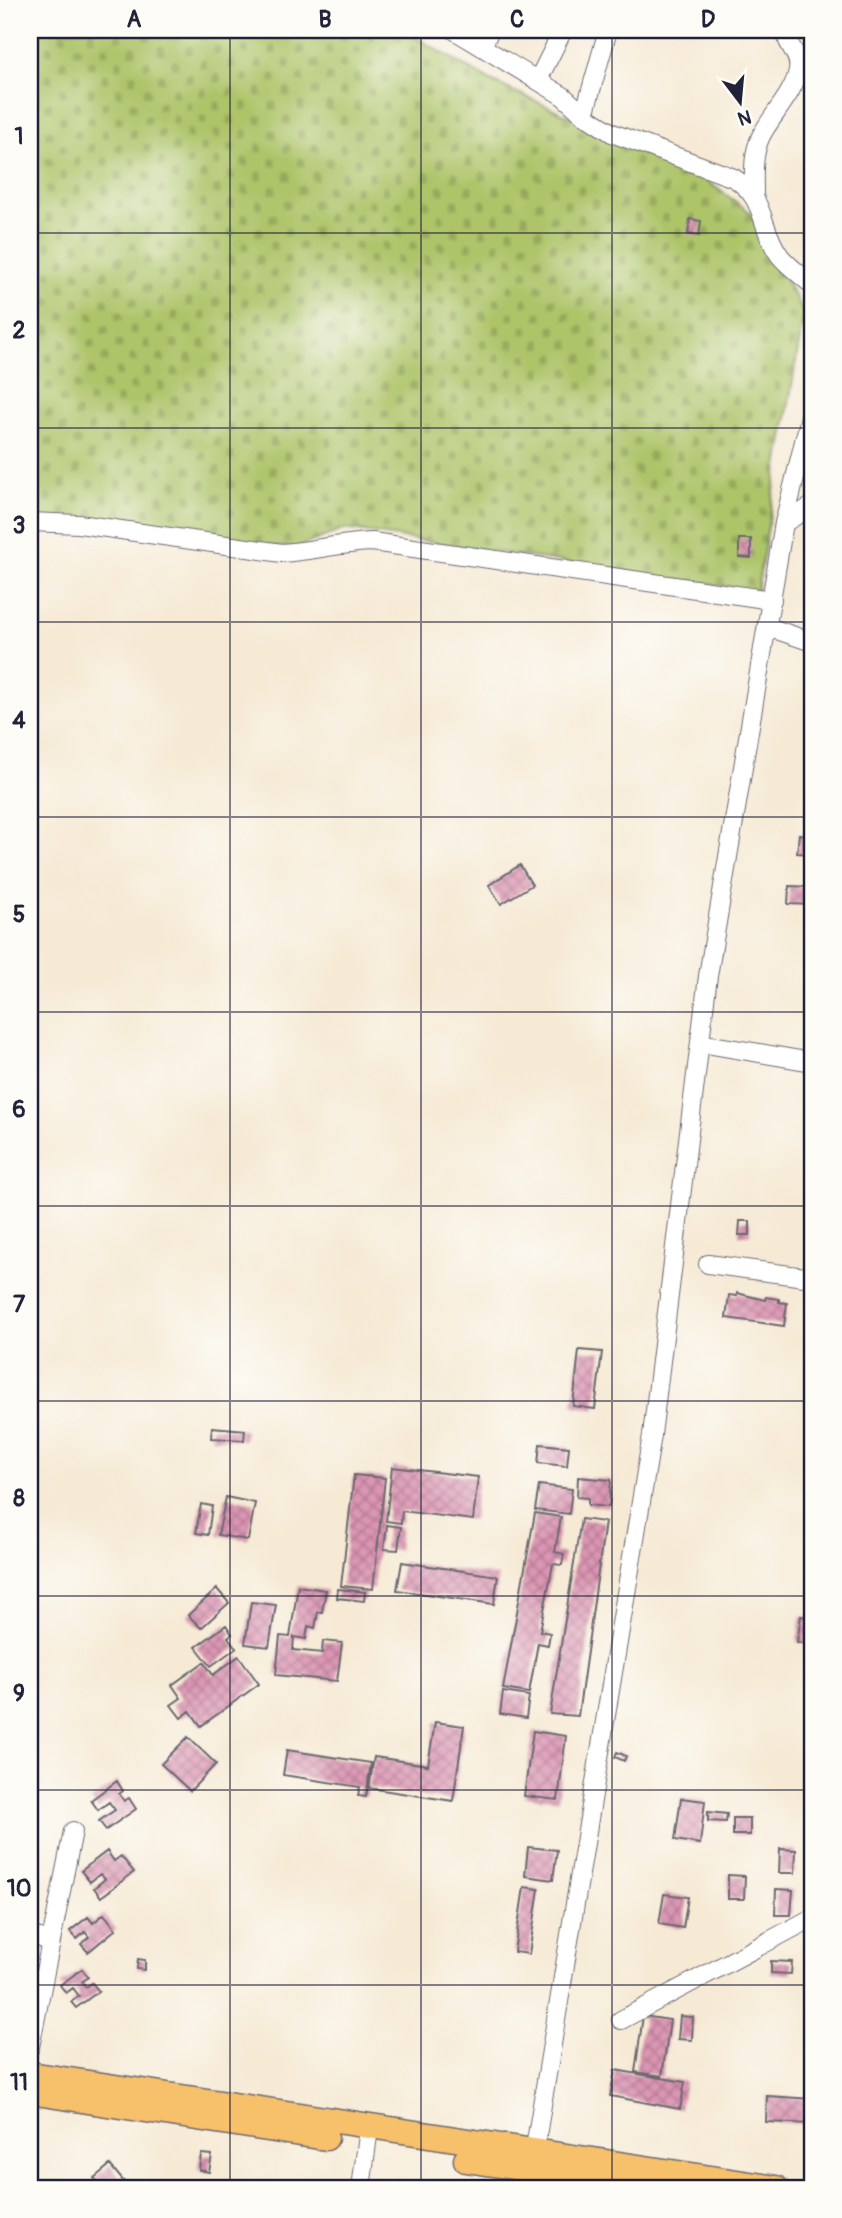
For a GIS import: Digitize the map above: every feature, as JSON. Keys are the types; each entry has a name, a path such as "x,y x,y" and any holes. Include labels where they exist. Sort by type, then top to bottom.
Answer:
{"highway":[{"path":"30,2074 368,2136 533,2162 776,2188"},
{"path":"30,2092 368,2136"},
{"path":"533,2162 656,2188"}],"street":[{"path":"454,30 563,96 584,115 612,133 734,178 747,186 754,195 780,256 812,285"},
{"path":"482,47 490,30"},
{"path":"538,80 563,30"},
{"path":"584,115 608,30"},
{"path":"754,195 754,163 761,135 793,85 798,72 798,60 786,30"},
{"path":"533,2162 652,1435 708,976 784,523 812,409"},
{"path":"784,523 812,506"},
{"path":"30,522 79,524 282,552 314,551 340,543 372,542 772,600"},
{"path":"768,627 812,642"},
{"path":"700,1043 812,1062"},
{"path":"708,1264 812,1278"},
{"path":"30,2048 73,1831"},
{"path":"621,2020 812,1918"},
{"path":"30,1936 51,1940"},
{"path":"362,2188 368,2136"}],"green space":[{"path":"30,30 403,30 491,81 694,172 750,212 804,314 757,591 345,529 295,548 30,523"}],"building":[{"path":"690,219 701,221 699,236 688,234"},
{"path":"739,539 751,539 751,558 739,557"},
{"path":"799,834 812,836 812,854 797,853"},
{"path":"520,865 532,885 501,904 489,885"},
{"path":"789,886 812,887 812,905 788,904"},
{"path":"740,1221 750,1221 750,1235 739,1235"},
{"path":"737,1293 765,1300 766,1297 779,1299 779,1302 787,1303 784,1326 726,1318 729,1295 737,1296"},
{"path":"809,1305 812,1305 812,1326 806,1325"},
{"path":"579,1350 602,1352 595,1409 573,1406"},
{"path":"212,1427 245,1430 244,1440 211,1438"},
{"path":"540,1444 569,1447 567,1466 538,1463"},
{"path":"392,1467 478,1477 473,1520 402,1511 401,1523 386,1521"},
{"path":"354,1475 385,1478 373,1589 341,1586"},
{"path":"578,1477 611,1480 609,1507 588,1505 588,1498 577,1497"},
{"path":"539,1485 572,1489 569,1514 535,1510"},
{"path":"226,1497 255,1503 248,1540 218,1535"},
{"path":"201,1504 212,1506 208,1535 196,1533"},
{"path":"535,1513 561,1517 555,1552 564,1554 562,1565 553,1564 540,1631 550,1633 548,1645 538,1643 529,1693 503,1689"},
{"path":"581,1519 605,1522 578,1716 550,1714"},
{"path":"387,1525 401,1527 398,1550 384,1549"},
{"path":"402,1562 498,1576 494,1604 397,1590"},
{"path":"298,1586 326,1590 322,1612 318,1612 315,1628 308,1626 306,1639 294,1637 293,1650 322,1653 323,1641 342,1643 337,1681 276,1675 280,1636 290,1637"},
{"path":"217,1589 229,1603 201,1628 188,1615"},
{"path":"338,1589 365,1592 364,1601 337,1598"},
{"path":"251,1602 276,1605 269,1647 245,1644"},
{"path":"801,1616 812,1618 812,1644 797,1642"},
{"path":"226,1625 232,1634 228,1637 236,1648 211,1666 196,1647"},
{"path":"239,1656 259,1684 201,1726 190,1711 181,1718 171,1705 181,1698 172,1685 204,1662 213,1675"},
{"path":"503,1692 529,1696 526,1718 500,1714"},
{"path":"435,1722 464,1726 453,1801 369,1788 374,1757 428,1765"},
{"path":"533,1731 566,1736 558,1800 524,1796"},
{"path":"188,1737 216,1764 190,1791 161,1764"},
{"path":"287,1750 371,1763 366,1797 358,1796 360,1787 283,1775"},
{"path":"617,1752 626,1756 624,1761 615,1757"},
{"path":"117,1781 123,1791 119,1794 124,1801 129,1798 136,1809 106,1830 99,1821 115,1810 109,1802 98,1810 91,1800"},
{"path":"681,1798 705,1801 700,1844 675,1840"},
{"path":"708,1812 727,1814 726,1822 708,1821"},
{"path":"733,1818 750,1818 750,1835 733,1835"},
{"path":"32,1827 40,1838 30,1846 30,1829"},
{"path":"528,1847 557,1850 553,1880 525,1876"},
{"path":"780,1849 796,1850 795,1873 779,1873"},
{"path":"107,1851 114,1861 121,1856 134,1872 101,1897 94,1888 105,1879 100,1874 90,1882 81,1871"},
{"path":"728,1875 745,1876 744,1899 728,1899"},
{"path":"524,1887 539,1889 529,1954 514,1952"},
{"path":"776,1889 793,1890 791,1915 775,1915"},
{"path":"664,1894 688,1897 683,1928 659,1924"},
{"path":"104,1914 116,1929 88,1952 81,1944 89,1937 85,1932 77,1939 70,1931 88,1917 93,1923"},
{"path":"138,1959 145,1960 145,1970 137,1969"},
{"path":"771,1961 792,1962 791,1974 771,1973"},
{"path":"82,1969 88,1977 82,1982 86,1987 92,1983 99,1991 76,2008 71,2002 79,1996 73,1988 66,1993 60,1985"},
{"path":"643,2016 670,2020 662,2076 635,2072"},
{"path":"680,2016 693,2017 692,2040 678,2039"},
{"path":"615,2070 685,2082 680,2109 610,2096"},
{"path":"767,2096 812,2099 812,2124 766,2122"},
{"path":"201,2154 212,2155 209,2172 199,2170"},
{"path":"110,2165 129,2188 103,2188 94,2178"},
{"path":"60,2181 65,2188 49,2188"},
{"path":"240,2181 277,2187 277,2188 239,2188"}]}
